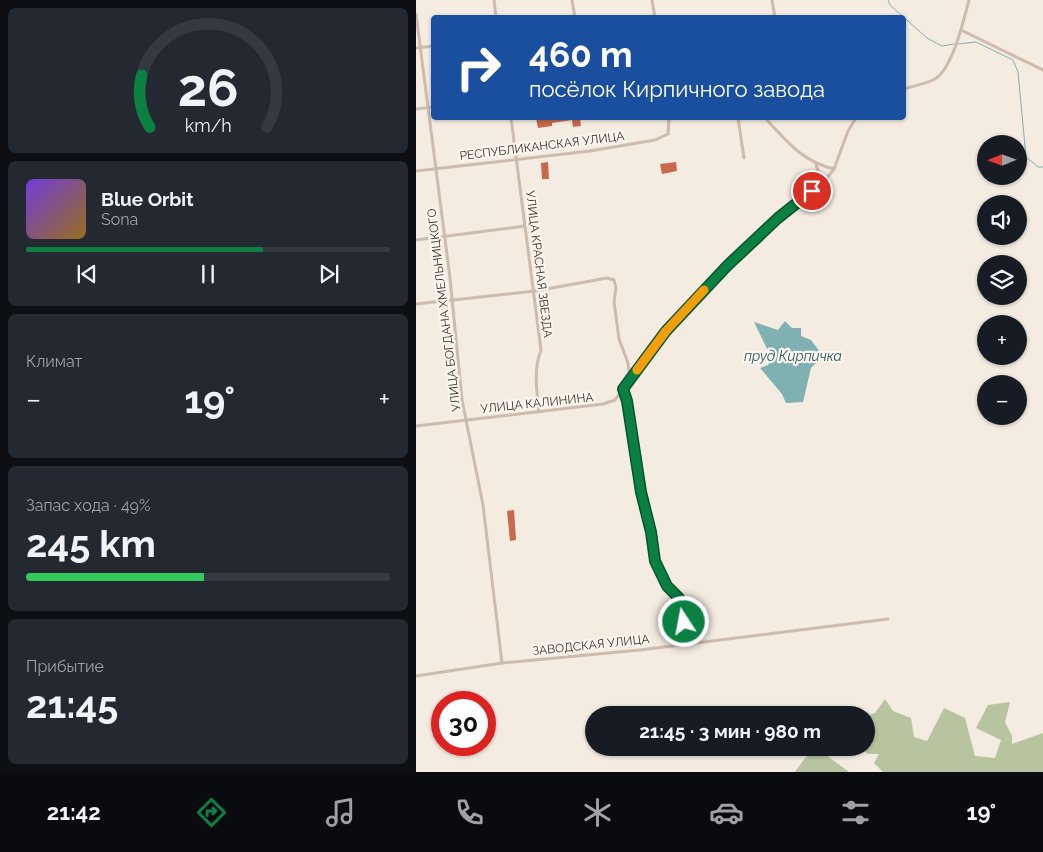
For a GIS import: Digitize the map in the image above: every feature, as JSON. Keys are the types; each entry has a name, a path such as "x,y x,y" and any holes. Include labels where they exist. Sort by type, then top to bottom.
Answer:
{"street":[{"path":"494,0 496,15"},
{"path":"572,0 574,15"},
{"path":"652,0 654,15"},
{"path":"772,0 774,15"},
{"path":"906,88 935,80 945,68 959,37 969,0"},
{"name":"УЛИЦА БОГДАНА ХМЕЛЬНИЦКОГО","path":"416,14 418,47 428,108 444,236 462,400 483,505 502,663"},
{"path":"961,30 1043,70"},
{"path":"418,47 431,46"},
{"path":"416,109 431,108"},
{"name":"УЛИЦА КРАСНАЯ ЗВЕЗДА","path":"511,120 535,291 541,350 537,361 536,378 539,412"},
{"name":"РЕСПУБЛИКАНСКАЯ УЛИЦА","path":"416,171 655,140 668,134 669,120"},
{"path":"738,120 744,158"},
{"path":"767,120 798,151 816,165 820,171 823,183"},
{"path":"816,165 834,170 848,131 855,120"},
{"name":"УЛИЦА КАЛИНИНА","path":"416,426 603,404 614,400 666,331 740,252 778,218 823,183 834,170"},
{"path":"416,240 525,226"},
{"path":"416,304 535,291 607,278 614,280 618,339 628,363 630,380"},
{"path":"623,389 627,401 641,492 651,532 655,561 667,586 679,598 685,617 677,634 679,645"},
{"name":"ЗАВОДСКАЯ УЛИЦА","path":"416,676 502,663 679,645 888,619"}],"green space":[{"path":"885,699 893,711 911,718 914,737 927,741 944,708 965,718 975,756 995,758 1001,740 976,728 988,705 1010,702 1005,722 1012,736 1012,744 1043,733 1043,772 883,772 874,763 879,754 875,754 875,713"},
{"path":"808,756 827,756 849,772 795,772"}],"water":[{"name":"пруд Кирпичка","path":"785,321 792,328 801,328 801,336 811,340 823,356 811,368 803,402 786,403 782,394 760,368 768,365 772,359 754,322 778,330"}],"building":[{"path":"536,120 572,120 552,123 552,126 538,128"},
{"path":"572,120 580,120 581,126 573,127"},
{"path":"548,162 549,179 542,179 541,163"},
{"path":"676,162 677,171 662,174 660,164"},
{"path":"514,510 516,540 510,541 507,511"}],"waterway":[{"path":"888,0 890,5 901,15"},
{"path":"906,19 927,38 942,46 954,44"},
{"path":"958,44 976,42 1013,60 1018,72 1026,157 1038,167 1043,167"}],"slow traffic":[{"path":"637,370 666,331 704,290"}],"route":[{"path":"684,622 685,617 679,598 667,586 655,561 651,532 641,492 627,401 623,389 666,331 740,252 812,191"}]}
